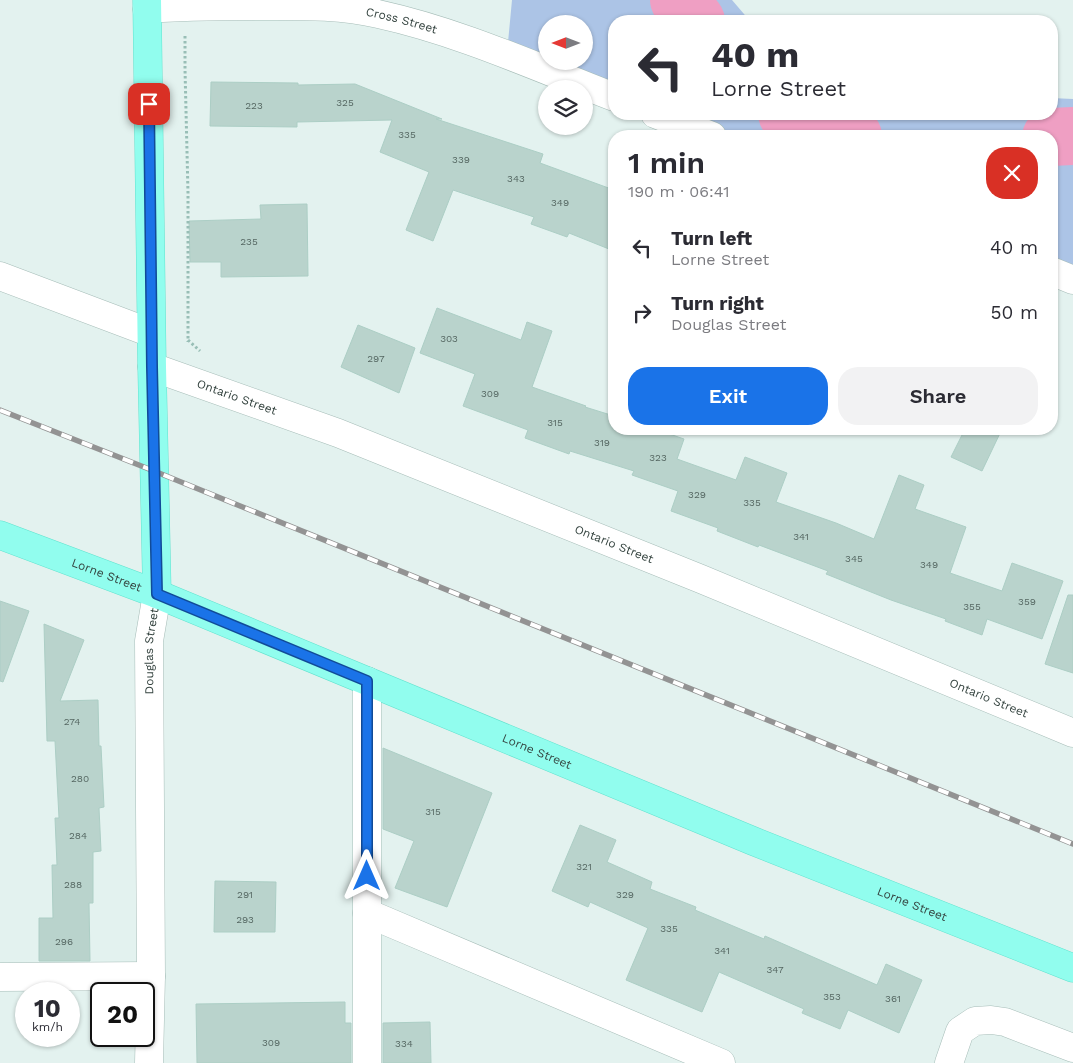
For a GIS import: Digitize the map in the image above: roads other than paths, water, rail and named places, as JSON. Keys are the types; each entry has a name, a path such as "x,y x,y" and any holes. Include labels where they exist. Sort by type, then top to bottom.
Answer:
{"main road":[{"name":"Douglas Street","path":"147,4 151,333 157,594"},
{"name":"Lorne Street","path":"0,535 157,594 753,841 1073,968"}],"street":[{"name":"Cross Street","path":"147,4 186,6 319,6 376,13 438,29 608,95"},
{"path":"671,120 696,130"},
{"path":"1058,274 1073,280"},
{"path":"0,276 151,333"},
{"name":"Ontario Street","path":"152,367 338,432 701,579 1073,733"},
{"name":"Douglas Street","path":"150,1063 149,641 157,594"},
{"path":"367,681 367,1063"},
{"path":"367,913 721,1063"},
{"path":"0,977 151,976"},
{"path":"949,1063 960,1032 975,1021 991,1020 1006,1022 1073,1048"}],"waterway":[{"path":"679,0 691,15"},
{"path":"803,120 829,130"},
{"path":"1058,137 1073,136"}],"railway":[{"path":"0,410 1073,844"}]}
